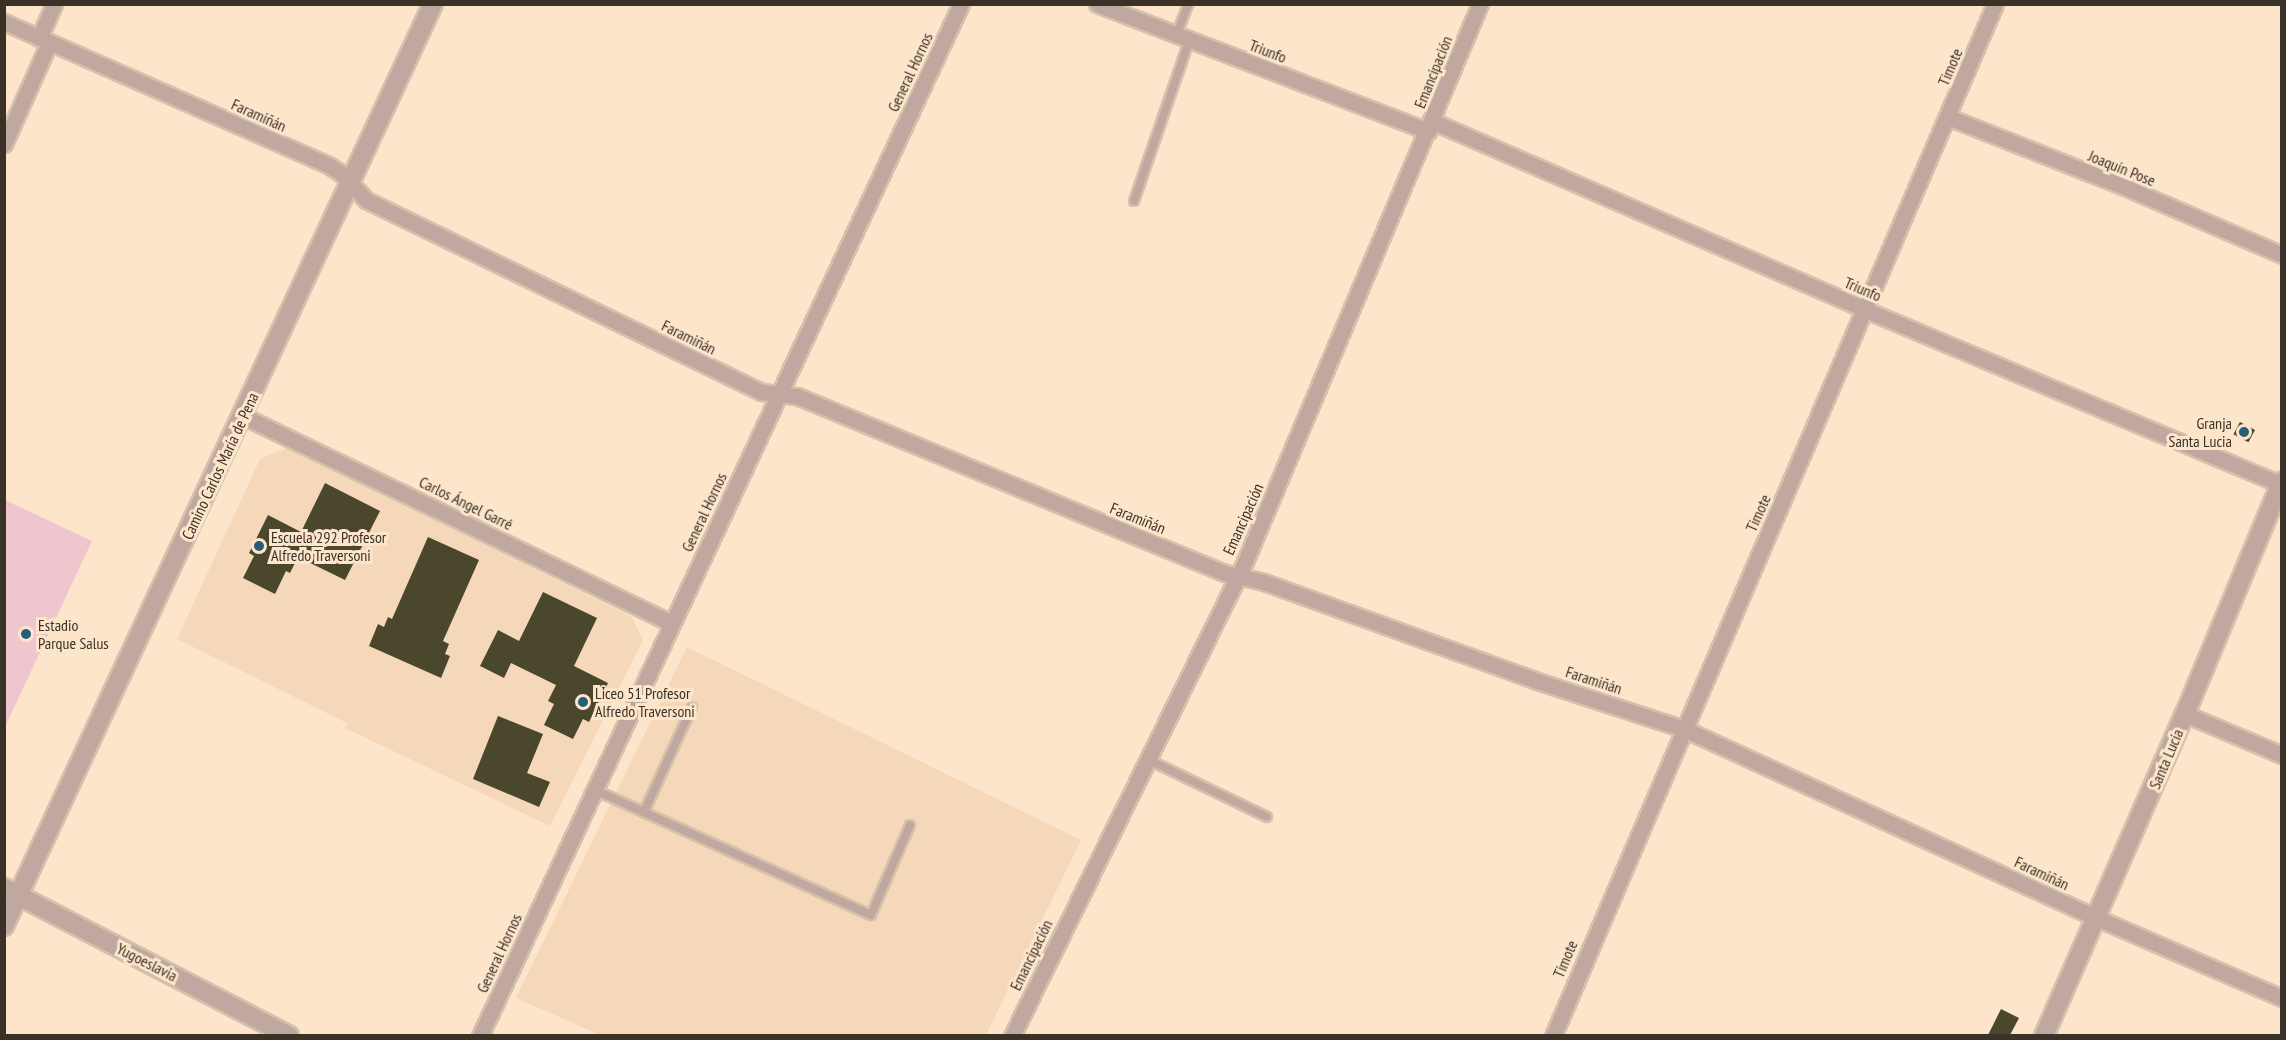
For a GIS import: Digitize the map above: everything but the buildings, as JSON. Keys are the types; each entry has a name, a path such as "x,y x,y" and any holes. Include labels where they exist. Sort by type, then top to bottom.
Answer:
{"street":[{"path":"4,144 44,41 54,4"},
{"name":"Camino Carlos María de Pena","path":"4,926 12,892 243,416 433,4"},
{"name":"General Hornos","path":"480,1035 962,4"},
{"name":"Triunfo","path":"1097,4 1182,38 1430,126 2281,483"},
{"name":"Emancipación","path":"1012,1035 1237,575 1480,4"},
{"name":"Timote","path":"1552,1035 1866,310 1995,4"},
{"name":"Faramiñán","path":"4,22 330,166 366,200 762,392 778,396 797,396 1225,573 1264,582 1534,680 1683,729 2097,918 2282,999"},
{"name":"Joaquín Pose","path":"1948,117 2132,190 2282,255"},
{"name":"Carlos Ángel Garré","path":"243,416 672,623"},
{"name":"Santa Lucía","path":"2044,1035 2185,714 2281,483"},
{"path":"2185,714 2282,755"},
{"name":"Yugoeslavia","path":"12,892 289,1035"}],"lane":[{"path":"1134,201 1182,38 1188,4"},
{"path":"644,812 692,707"},
{"path":"1147,759 1267,817"},
{"path":"595,790 871,915 910,825"}],"shaded area":[{"path":"287,448 632,617 643,640 550,826 345,728 347,723 177,639 260,459"},
{"name":"Estadio Parque Salus","path":"5,500 92,541 5,727"},
{"path":"687,647 1081,840 986,1035 600,1035 516,998"}],"place":[{"name":"Granja Santa Lucia","path":"2244,432"},
{"name":"Escuela 292 Profesor Alfredo Traversoni","path":"259,546"},
{"name":"Estadio Parque Salus","path":"26,634"},
{"name":"Liceo 51 Profesor Alfredo Traversoni","path":"583,702"}]}
